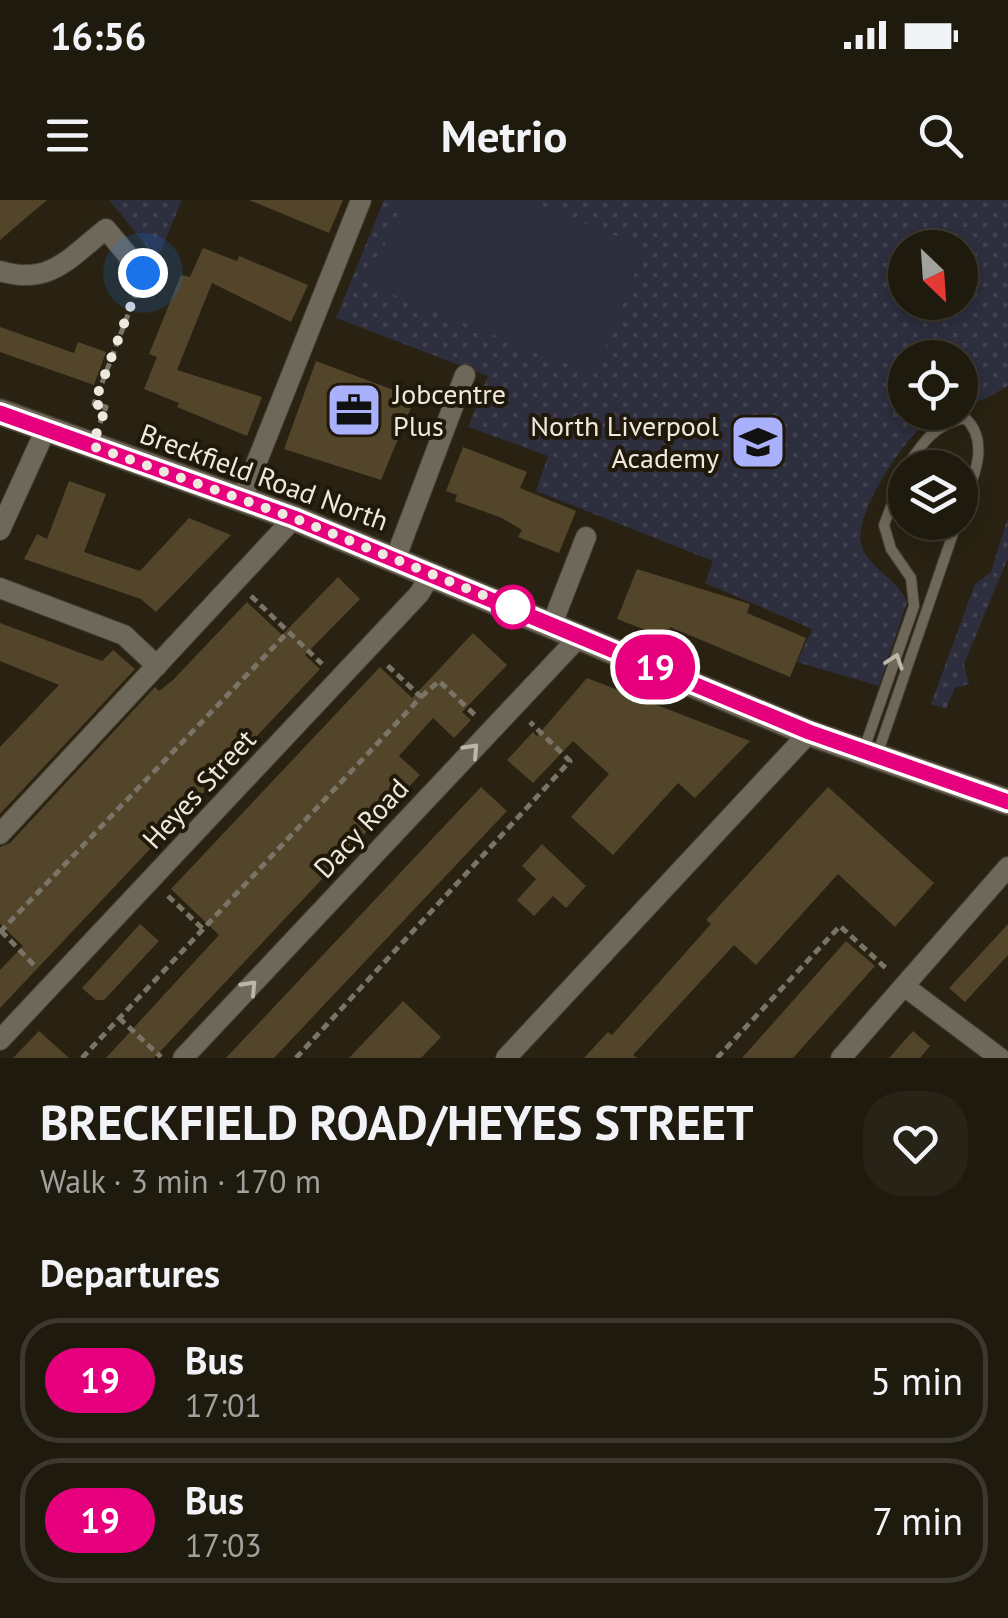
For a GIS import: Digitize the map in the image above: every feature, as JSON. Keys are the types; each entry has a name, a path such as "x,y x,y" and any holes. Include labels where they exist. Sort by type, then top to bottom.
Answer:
{"street":[{"path":"242,499 361,200"},
{"path":"0,271 28,278 50,273 106,229 136,264"},
{"path":"396,557 464,375"},
{"name":"Breckfield Road North","path":"0,412 396,557 809,732 1008,802"},
{"path":"0,530 46,429"},
{"path":"0,834 294,518"},
{"path":"552,624 586,538"},
{"name":"Heyes Street","path":"0,1040 420,594 432,573"},
{"path":"0,588 124,635 157,666"},
{"name":"Dacy Road","path":"183,1058 580,636"},
{"path":"506,1058 809,732"},
{"path":"840,1058 1008,866"},
{"path":"904,986 1000,1058"}],"lane":[{"path":"917,450 944,422 965,418 973,425 980,442 978,450"},
{"path":"888,515 884,525 888,539"},
{"path":"869,756 914,606 911,578 888,540"},
{"path":"869,756 951,540"}],"path":[{"path":"92,446 106,407 94,404 143,273 136,264"},
{"path":"236,581 339,680"},
{"path":"53,984 0,931 288,632"},
{"path":"369,648 421,697"},
{"path":"82,1058 439,680 490,730"},
{"path":"296,1058 570,761 514,706"},
{"path":"151,880 203,929"},
{"path":"717,1058 840,926 904,986"},
{"path":"119,1018 161,1058"}],"shaded area":[{"path":"109,200 182,200 157,259"},
{"name":"North Liverpool Academy","path":"384,200 1008,200 1008,386 978,401 978,340 888,340 888,430 918,430 902,450 888,450 888,469 873,496 861,533 866,555 907,602 879,686 797,662 812,629 705,583 713,561 536,491 548,456 468,427 488,376 336,318"},
{"path":"403,200 527,200 645,248 594,375 369,285"},
{"path":"1008,517 1008,558 964,664 969,684 955,688 946,709 931,704 975,584 991,572"}],"building":[{"path":"0,200 47,200 0,240"},
{"path":"249,200 343,200 329,233"},
{"path":"203,248 237,261 239,256 308,285 291,322 212,283 177,370 262,397 247,436 144,389 157,357 149,354 181,275 190,277"},
{"path":"0,327 74,353 78,342 106,352 94,385 0,352"},
{"name":"Jobcentre Plus","path":"316,361 415,398 381,480 284,449"},
{"path":"463,447 527,472 520,488 576,511 559,553 518,537 522,530 502,518 455,501 457,495 446,491"},
{"path":"69,481 106,494 84,552 140,571 189,518 231,535 156,612 141,599 24,559 37,534 47,539"},
{"path":"637,569 750,604 747,613 806,638 790,677 670,627 666,638 617,619"},
{"path":"338,577 360,599 305,655 320,669 0,1008 0,970 23,946 0,924 0,847 10,843 155,687 159,691 173,680 247,602 282,635"},
{"path":"0,623 102,661 113,650 135,669 0,814 0,747 59,685 0,661"},
{"path":"473,633 507,665 462,712 471,720 454,738 433,718 399,756 420,775 154,1058 106,1058 219,935 171,889 380,667 412,698"},
{"path":"587,678 750,741 695,798 678,783 613,855 571,817 609,774 573,741 533,783 507,760 533,732 537,736"},
{"path":"481,787 507,811 274,1058 226,1058"},
{"path":"828,787 934,883 895,927 838,874 756,965 734,945 633,1055 637,1058 584,1058 608,1032 612,1035 711,924 706,920"},
{"path":"542,844 586,886 566,908 553,896 534,916 517,900 536,879 522,866"},
{"path":"140,924 159,941 104,1000 96,1000 82,988"},
{"path":"1008,924 1008,955 965,1002 949,988"},
{"path":"846,941 875,966 793,1058 742,1058"},
{"path":"403,1001 441,1037 421,1058 349,1058"},
{"path":"39,1031 69,1058 13,1058"},
{"path":"913,1031 930,1046 920,1058 889,1058"}],"bus line":[{"name":"19","path":"0,413 396,557 809,732 1008,802"}],"place":[{"name":"Jobcentre Plus","path":"354,410"},
{"name":"North Liverpool Academy","path":"758,442"}],"route":[{"path":"143,273 94,404 106,407 92,446 396,557 522,611 513,607"}]}
